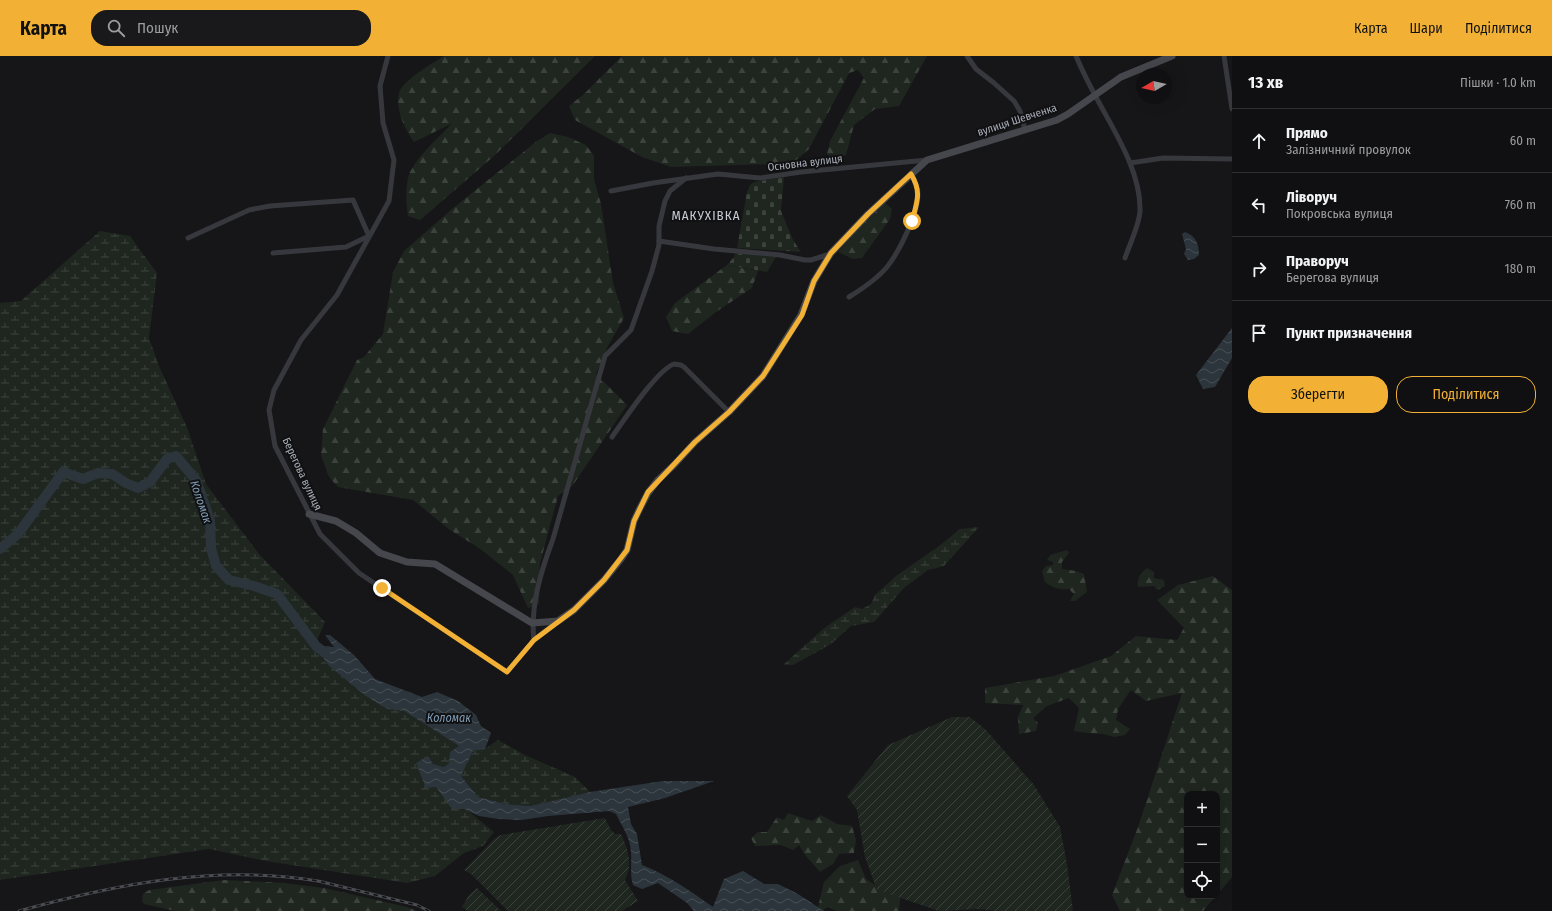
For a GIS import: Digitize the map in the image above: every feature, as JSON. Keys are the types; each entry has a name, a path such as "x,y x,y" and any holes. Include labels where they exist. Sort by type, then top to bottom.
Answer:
{"street":[{"name":"Берегова вулиця","path":"388,56 380,86 383,123 394,160 389,200 337,295 298,345 274,390 269,410 275,446 320,534 359,573 507,672 534,640"},
{"path":"967,56 976,69 1014,101 1020,111 1025,130"},
{"path":"1076,56 1095,95 1117,134 1130,163 1137,191 1140,211 1138,222 1125,258"},
{"name":"вулиця Шевченка","path":"927,160 1057,120 1121,77 1172,56"},
{"path":"1224,56 1232,109"},
{"path":"1130,163 1163,158 1232,159"},
{"path":"534,640 579,605 604,580 627,550 634,521 648,492 695,442 729,412 763,376 802,315 814,281 830,254 868,214 927,160"},
{"name":"Основна вулиця","path":"611,191 718,174 760,178 801,172 927,160"},
{"path":"849,297 878,276 888,266 902,241 912,221 918,200 917,186 911,174"},
{"path":"534,640 532,623 542,567 553,539 603,363 606,356 631,330 652,272 659,241 659,226 665,201 670,191 686,178"},
{"path":"188,238 249,210 270,206 353,200 369,236 346,247 273,253"},
{"path":"659,241 714,249 780,255 805,260 816,259 830,254"},
{"path":"612,437 648,388 665,370 674,364 681,364 729,412"},
{"path":"309,514 336,521 356,533 380,553 407,562 435,564 532,623 558,621"}],"green space":[{"path":"444,56 595,56 494,156 420,220 408,216 406,194 408,177 418,159 451,124 414,142 404,125 398,106 398,99 402,88 412,77"},
{"path":"622,56 927,56 899,106 875,109 854,125 846,155 835,160 827,154 830,141 864,78 858,70 849,73 809,149 795,161 777,164 671,167 642,157 575,120 569,106 584,94"},
{"path":"550,133 568,137 586,145 594,156 594,179 601,204 613,283 624,318 608,346 596,374 627,405 573,485 558,496 540,563 539,604 528,608 513,575 479,548 450,530 413,500 338,487 329,477 321,455 323,429 357,360 364,357 383,334 393,272 404,251 452,209 537,141"},
{"path":"784,177 781,211 793,240 801,252 737,248 747,192 750,185 754,182"},
{"path":"885,203 892,209 890,219 862,258 853,259 838,252 860,227"},
{"path":"100,231 130,236 157,273 149,338 159,366 188,430 206,484 259,554 325,622 315,645 326,663 387,709 404,711 459,746 449,763 444,767 433,764 436,786 452,808 467,810 494,832 483,846 464,853 435,876 407,883 266,861 209,849 0,880 0,303 21,301"},
{"path":"735,253 776,257 767,272 727,265 734,257"},
{"path":"727,265 758,271 752,288 716,312 688,334 672,331 666,317 675,303"},
{"path":"979,527 944,566 928,570 904,588 874,622 851,626 831,644 793,665 783,665 823,629 855,607 862,609 871,604 875,595 896,576 939,546 960,529"},
{"path":"1067,550 1069,553 1062,562 1062,569 1084,574 1087,592 1075,601 1070,601 1074,594 1069,589 1056,588 1045,582 1042,571 1046,566 1053,565 1053,562 1047,560 1050,555"},
{"path":"1147,568 1154,572 1154,578 1164,580 1165,586 1157,590 1154,586 1138,587 1140,576"},
{"path":"1213,576 1232,590 1232,877 1220,891 1220,791 1184,791 1184,899 1213,899 1203,911 1120,911 1112,895 1138,827 1182,693 1146,701 1131,690 1118,709 1116,720 1130,729 1125,735 1114,737 1103,734 1074,731 1079,708 1069,698 1047,706 1033,718 1038,723 1036,731 1019,734 1018,717 1023,705 985,703 985,688 1054,676 1111,656 1136,636 1177,640 1184,628 1157,600 1178,585"},
{"path":"952,717 970,717 986,730 1034,785 1060,827 1067,864 1073,911 997,911 978,909 939,911 877,890 865,857 857,810 847,796 888,745"},
{"path":"498,740 525,755 575,777 590,792 530,806 506,804 478,797 461,776 473,751 485,749"},
{"path":"788,813 812,821 821,815 837,824 852,826 856,840 854,853 839,854 833,864 820,872 805,855 799,845 793,850 781,845 755,846 751,838 758,832 767,832 777,817 784,820"},
{"path":"605,818 611,830 615,834 621,834 624,840 629,857 629,868 625,880 638,901 622,911 508,911 471,874 464,870 495,838 501,835"},
{"path":"858,860 866,879 880,888 901,889 899,911 837,911 828,907 823,910 818,907 824,882 840,866"},
{"path":"224,880 285,883 324,888 407,907 417,911 175,911 144,904 142,901 143,894 149,890"},
{"path":"477,888 501,911 468,911 462,907 469,895"}],"water":[{"path":"1185,232 1194,238 1198,247 1199,255 1194,259 1188,260 1184,254 1186,249 1182,234"},
{"path":"1232,328 1232,358 1215,387 1203,389 1196,375"},
{"name":"Коломак","path":"325,635 330,635 354,655 375,679 422,697 437,692 458,701 476,715 481,726 491,733 485,749 473,751 461,776 478,797 506,804 530,806 590,792 663,781 714,781 665,798 628,807 631,824 637,834 642,865 670,878 713,907 724,879 743,871 764,884 778,884 798,894 824,911 694,911 687,903 658,883 642,889 633,885 629,841 616,814 609,811 548,816 521,820 479,816 464,809 452,809 436,787 426,788 416,763 428,756 433,764 444,767 449,763 450,752 459,746 404,711 387,709 366,696 328,665 315,645 334,647"}],"waterway":[{"name":"Коломак","path":"0,549 18,534 63,472 83,479 98,473 112,474 126,483 138,488 150,482 167,459 176,456 196,480 210,520 211,548 216,566 229,580 254,586 277,594 316,646 325,653"}],"railway":[{"path":"19,911 56,901 130,885 204,876 242,875 280,876 318,881 417,905 429,911"}],"district":[{"name":"МАКУХІВКА","path":"706,215"}],"route":[{"path":"382,588 507,672 534,640 574,610 604,580 627,550 634,521 648,492 684,453 729,412 763,376 802,315 814,281 831,253 868,214 911,174 917,186 918,193 918,200 912,221"}]}
